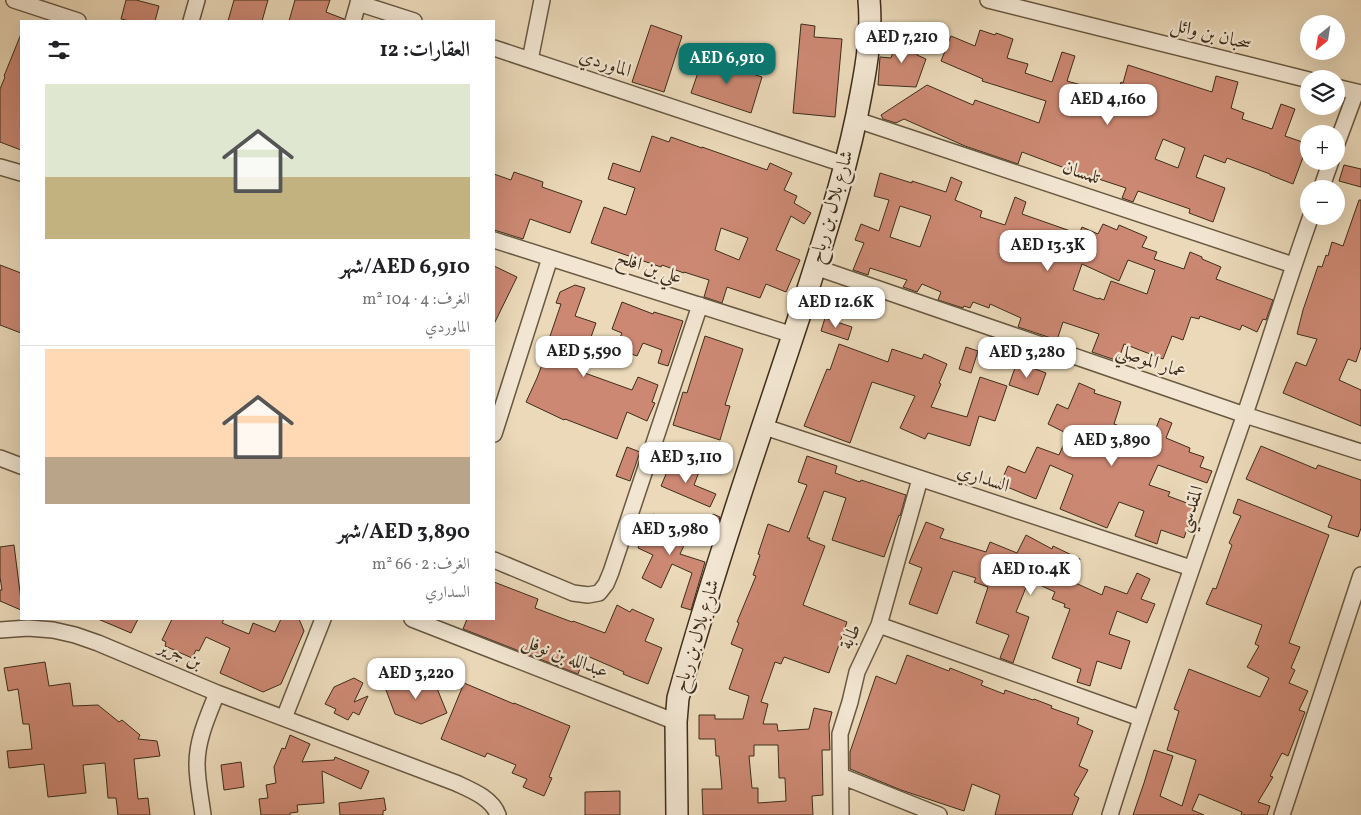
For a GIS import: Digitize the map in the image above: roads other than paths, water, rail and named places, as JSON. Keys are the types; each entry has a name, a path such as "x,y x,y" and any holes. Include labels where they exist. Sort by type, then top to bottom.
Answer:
{"street":[{"path":"191,20 196,0"},
{"path":"530,60 542,0"},
{"name":"شارع بلال بن رباح","path":"677,815 676,722 678,698 762,426 815,267 846,165 857,120 866,65 870,25 869,0"},
{"name":"سحبان بن وائل","path":"988,0 1300,78"},
{"path":"19,1 75,20"},
{"path":"353,20 358,1 411,20"},
{"name":"الماوردي","path":"495,48 846,165"},
{"path":"1345,89 1359,92 1345,125"},
{"name":"تلمسان","path":"857,120 1293,265"},
{"path":"0,167 20,173"},
{"name":"المقدسي","path":"1110,815 1140,718 1245,415 1308,225"},
{"name":"علي بن افلح","path":"495,240 793,335"},
{"path":"495,431 550,258"},
{"name":"عمار الموصلي","path":"815,267 1245,415 1361,452"},
{"path":"495,560 574,593 588,595 599,593 606,584 611,572 700,306"},
{"name":"السداري","path":"762,426 1191,568"},
{"path":"0,458 20,466"},
{"name":"طابة","path":"841,815 840,734 857,672 879,625 920,479"},
{"path":"1282,815 1355,614 1361,575"},
{"path":"284,718 323,620"},
{"name":"عبدالله بن نوفل","path":"415,620 676,722"},
{"path":"879,625 1140,718"},
{"name":"بن جرير","path":"0,630 28,628 53,630 98,643 217,692 456,783 478,794 496,808 498,815"},
{"path":"203,815 197,766 198,750 217,692"},
{"path":"841,776 939,815"}]}
